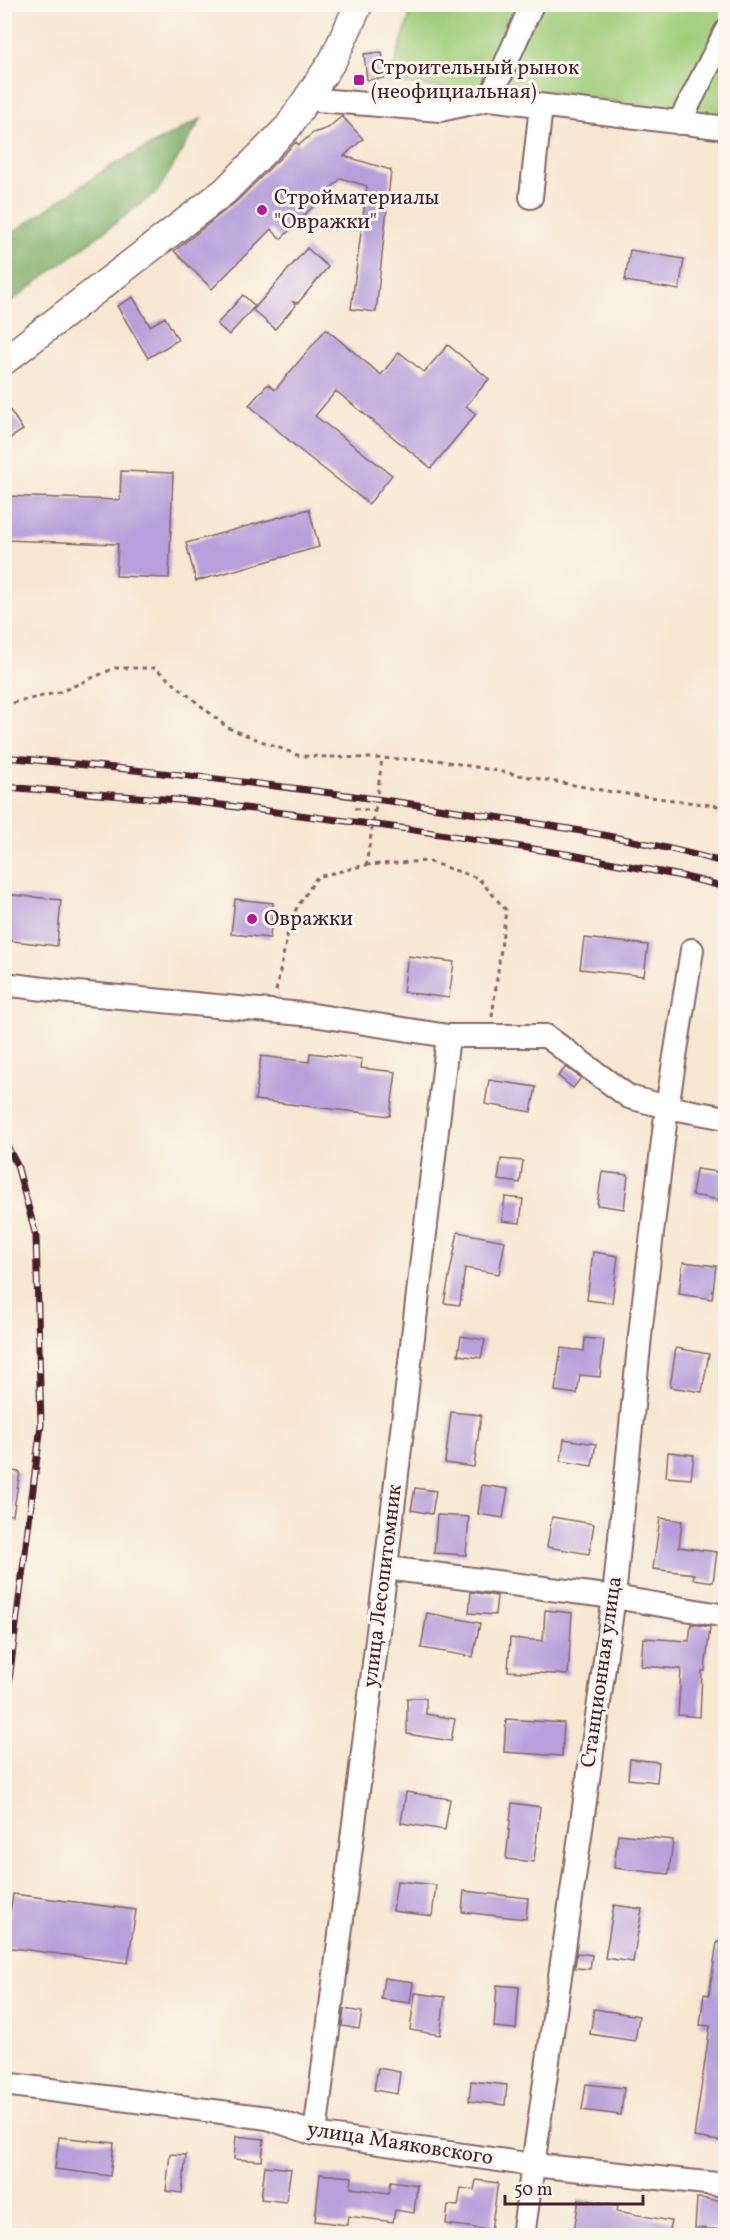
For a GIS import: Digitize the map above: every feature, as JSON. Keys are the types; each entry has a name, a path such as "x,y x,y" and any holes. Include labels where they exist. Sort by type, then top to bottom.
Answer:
{"main road":[{"path":"4,362 225,191 288,127 333,60 359,4"}],"street":[{"path":"490,99 532,4"},
{"path":"680,123 726,31"},
{"path":"306,99 440,110 490,99 726,128"},
{"path":"531,197 541,106"},
{"name":"Станционная улица","path":"523,2235 614,1597 641,1326 667,1107 692,950"},
{"path":"4,984 313,1015 448,1036 546,1036 629,1097 726,1118"},
{"name":"улица Лесопитомник","path":"315,2134 386,1568 448,1036"},
{"path":"386,1568 614,1597 726,1616"},
{"name":"улица Маяковского","path":"4,2084 268,2118 315,2134 533,2165 726,2186"}],"path":[{"path":"4,705 60,692 115,668 155,668 228,728 300,756 437,760 612,792 726,807"},
{"path":"366,865 382,759"},
{"path":"352,808 375,811"},
{"path":"273,1011 291,917 316,877 366,865 427,861 478,878 506,910 489,1036"},
{"path":"272,923 291,917"}],"green space":[{"path":"413,5 725,5 725,116 485,84 479,92 389,82"},
{"path":"201,119 158,191 5,306 5,238 106,169"}],"building":[{"path":"382,52 385,78 367,80 364,54"},
{"path":"342,116 363,139 344,156 391,170 376,312 351,309 367,186 341,178 281,239 271,229 212,289 174,251 236,202 296,142 299,145 313,133 328,128"},
{"path":"307,248 328,267 298,303 293,302 296,305 275,329 253,310"},
{"path":"630,250 684,259 679,290 625,281"},
{"path":"243,295 255,306 229,335 217,324"},
{"path":"133,297 150,326 165,317 178,340 148,358 117,306"},
{"path":"326,329 381,375 399,352 424,372 448,345 489,379 466,406 476,414 431,468 336,391 315,416 392,475 369,504 301,451 249,405 268,384 275,390"},
{"path":"4,401 23,430 4,442"},
{"path":"121,471 173,473 169,578 116,576 118,544 4,540 4,496 120,500"},
{"path":"309,509 319,547 196,581 186,543"},
{"path":"4,894 61,900 57,946 4,940"},
{"name":"Овражки","path":"235,899 273,903 270,938 231,934"},
{"path":"584,938 648,945 644,976 580,969"},
{"path":"408,956 454,962 449,998 403,992"},
{"path":"310,1053 362,1059 361,1068 396,1072 390,1116 255,1100 261,1056 309,1062"},
{"path":"566,1067 581,1078 573,1088 558,1076"},
{"path":"489,1080 536,1087 531,1112 485,1104"},
{"path":"501,1159 523,1161 520,1183 498,1180"},
{"path":"696,1169 726,1173 726,1201 692,1195"},
{"path":"602,1172 628,1175 624,1209 597,1205"},
{"path":"505,1197 523,1199 520,1223 502,1221"},
{"path":"458,1232 505,1241 499,1274 465,1268 460,1305 444,1303"},
{"path":"593,1252 618,1256 612,1303 587,1300"},
{"path":"683,1262 716,1266 712,1299 679,1294"},
{"path":"461,1336 485,1340 481,1358 458,1355"},
{"path":"585,1338 604,1340 600,1377 580,1375 577,1394 555,1391 561,1348 584,1351"},
{"path":"676,1348 709,1354 702,1392 670,1387"},
{"path":"451,1412 481,1415 474,1467 445,1463"},
{"path":"564,1439 596,1444 592,1466 561,1461"},
{"path":"668,1452 694,1455 691,1479 666,1477"},
{"path":"4,1470 20,1472 13,1515 4,1514"},
{"path":"482,1485 508,1489 503,1518 478,1514"},
{"path":"415,1488 436,1491 432,1514 411,1510"},
{"path":"437,1515 469,1517 466,1555 434,1553"},
{"path":"552,1517 594,1524 589,1554 547,1547"},
{"path":"660,1518 682,1521 679,1547 717,1552 713,1582 693,1579 694,1574 653,1569"},
{"path":"471,1592 497,1596 495,1615 469,1613"},
{"path":"545,1610 572,1613 568,1675 508,1671 510,1638 543,1641"},
{"path":"427,1613 480,1623 473,1657 421,1648"},
{"path":"691,1624 710,1627 705,1671 702,1671 700,1717 678,1715 681,1669 641,1666 643,1638 689,1641"},
{"path":"407,1698 426,1698 426,1714 455,1719 451,1741 407,1734"},
{"path":"506,1719 564,1723 562,1756 504,1752"},
{"path":"630,1759 659,1762 657,1782 628,1779"},
{"path":"406,1792 450,1799 445,1830 401,1823"},
{"path":"512,1803 540,1807 534,1862 506,1859"},
{"path":"618,1834 673,1840 669,1874 614,1868"},
{"path":"397,1881 436,1885 432,1916 393,1911"},
{"path":"464,1891 528,1898 526,1919 462,1912"},
{"path":"13,1894 136,1910 128,1963 5,1947"},
{"path":"614,1905 642,1909 633,1962 605,1958"},
{"path":"717,1942 726,1942 726,2142 694,2137 710,2026 700,2025 704,1994 709,1995"},
{"path":"577,1953 592,1955 590,1969 575,1968"},
{"path":"384,1978 413,1982 410,2003 381,1999"},
{"path":"497,1985 519,1987 516,2029 494,2027"},
{"path":"415,1993 445,1997 440,2035 410,2030"},
{"path":"344,2009 362,2012 359,2029 342,2026"},
{"path":"594,2009 639,2016 635,2041 590,2034"},
{"path":"378,2068 400,2072 397,2094 374,2090"},
{"path":"471,2081 507,2085 505,2105 469,2101"},
{"path":"586,2084 624,2088 621,2115 582,2110"},
{"path":"236,2136 264,2139 262,2161 234,2159"},
{"path":"59,2137 114,2143 110,2176 55,2169"},
{"path":"170,2154 186,2155 182,2193 166,2191"},
{"path":"265,2166 291,2169 286,2202 261,2199"},
{"path":"320,2174 352,2177 351,2188 389,2193 391,2181 417,2185 414,2213 395,2210 393,2222 348,2216 347,2225 315,2221"},
{"path":"476,2180 498,2183 491,2230 446,2224 448,2205 458,2206 461,2188 474,2190"},
{"path":"697,2198 726,2201 726,2230 695,2228"},
{"path":"579,2199 618,2205 617,2211 671,2221 668,2235 601,2235 574,2231"}],"railway":[{"path":"4,757 241,782 418,805 602,835 664,847 726,863"},
{"path":"4,787 190,801 408,829 572,855 726,887"},
{"path":"4,1140 17,1165 36,1236 41,1425 4,1720"}],"place":[{"name":"Строительный рынок (неофициальная)","path":"359,80"},
{"name":"Стройматериалы \"Овражки\"","path":"262,210"},
{"name":"Овражки","path":"252,919"}]}
